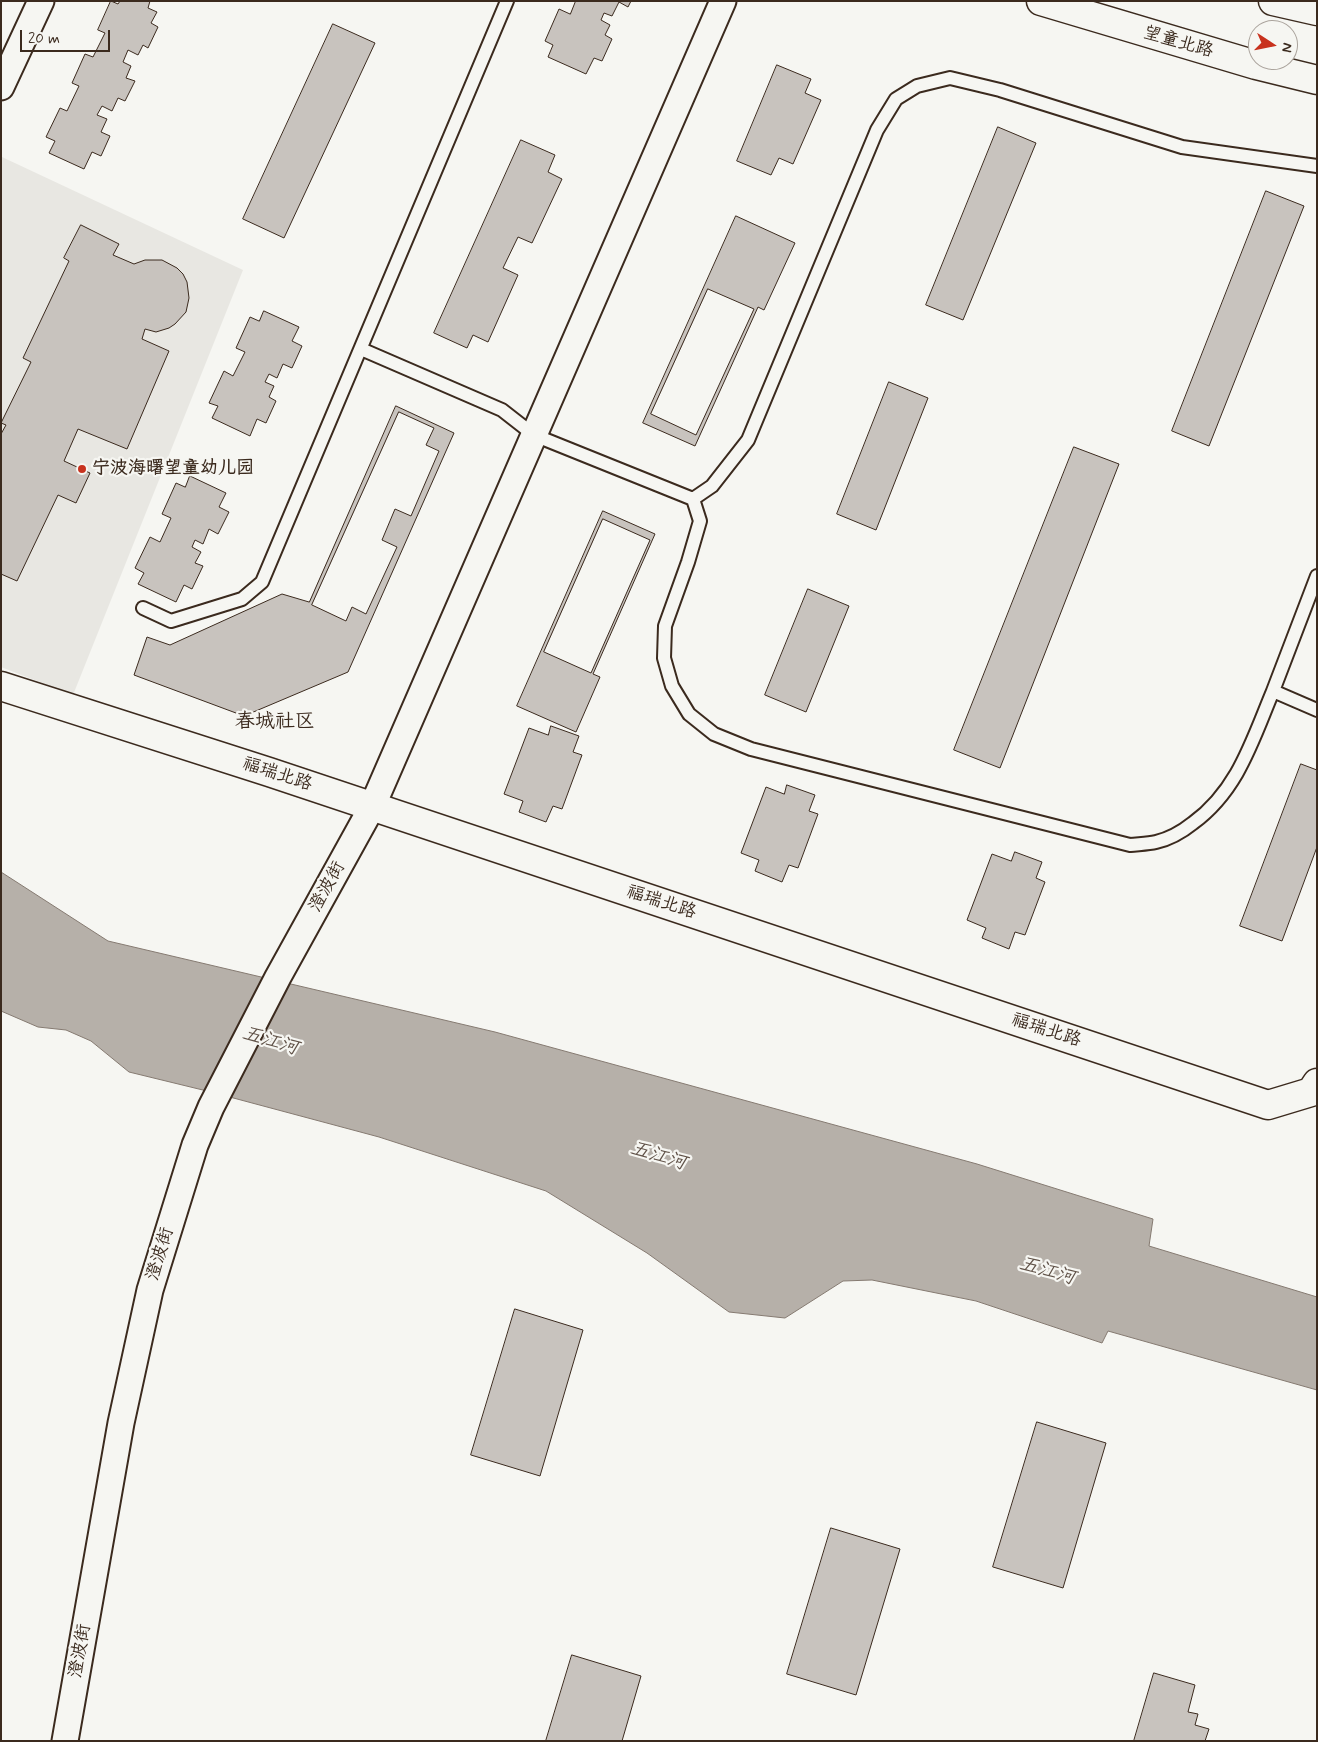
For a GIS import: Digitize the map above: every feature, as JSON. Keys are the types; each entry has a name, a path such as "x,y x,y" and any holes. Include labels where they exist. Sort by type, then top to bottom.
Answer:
{"street":[{"path":"1,87 41,1"},
{"name":"澄波街","path":"65,1741 121,1424 150,1290 195,1145 211,1107 278,977 372,807 723,1"},
{"name":"望童北路","path":"1041,1 1256,65 1317,80"},
{"path":"1273,1 1317,11"},
{"name":"福瑞北路","path":"1,686 372,807 1268,1105 1311,1092 1317,1084"}],"lane":[{"path":"143,608 171,621 242,599 262,582 507,1"},
{"path":"693,499 712,486 748,440 877,130 896,99 917,86 950,78 1000,90 1182,147 1317,166"},
{"path":"361,349 502,410 534,435 693,499"},
{"path":"693,499 700,521 688,562 665,626 664,658 672,686 690,714 714,734 751,749 1130,845 1157,842 1183,831 1210,811 1225,792 1243,764 1273,692 1317,576"},
{"path":"1273,692 1317,710"}],"shaded area":[{"name":"宁波海曙望童幼儿园","path":"2,157 243,270 73,695 1,667"}],"water":[{"name":"五江河","path":"1,872 108,941 495,1032 977,1164 1153,1219 1149,1246 1317,1297 1317,1390 1108,1331 1102,1343 976,1301 872,1280 843,1281 785,1318 729,1312 647,1253 546,1191 379,1137 129,1072 91,1041 66,1030 38,1027 1,1011"}],"building":[{"path":"111,1 118,4 120,1 150,1 148,8 157,12 151,23 158,27 148,48 143,45 138,55 128,50 123,62 131,66 126,78 135,81 125,101 118,98 112,111 102,106 97,115 107,119 101,132 110,136 101,156 92,152 84,169 49,153 55,141 46,137 60,108 67,111 79,86 72,83 85,54 93,57 105,33 98,30"},
{"path":"576,1 631,1 628,7 619,2 612,16 604,13 601,20 610,25 605,35 612,39 602,61 594,58 586,74 548,57 553,45 545,41 559,9 570,14"},
{"path":"333,24 375,43 284,238 243,219"},
{"path":"777,65 811,79 805,93 821,100 793,164 779,158 771,175 737,161"},
{"path":"998,127 1036,143 963,320 926,305"},
{"path":"521,140 555,155 548,172 562,179 532,243 518,237 503,268 518,275 488,342 473,335 467,348 434,333"},
{"path":"1266,191 1304,206 1209,446 1172,431"},
{"path":"736,216 795,243 764,310 758,307 695,446 643,423"},
{"path":"81,225 119,244 113,255 134,264 145,260 162,260 177,268 187,282 189,298 186,312 175,324 156,332 145,329 142,339 169,351 127,449 78,429 64,461 90,473 76,503 58,495 17,581 1,574 1,434 6,425 1,423 31,362 23,358 69,261 64,258"},
{"path":"708,289 754,309 696,435 651,414"},
{"path":"264,311 299,327 292,341 302,346 292,368 283,364 277,378 269,374 265,382 274,386 269,397 276,401 266,423 257,419 250,436 212,418 218,406 209,403 224,371 233,376 245,352 236,348 250,317 259,321"},
{"path":"889,382 928,398 876,530 837,514"},
{"path":"396,406 454,433 348,672 244,716 134,675 147,637 170,645 282,594 309,602"},
{"path":"399,412 434,428 426,445 439,451 411,516 395,509 382,540 397,547 366,614 352,607 346,621 312,605"},
{"path":"1074,447 1119,464 1000,768 954,750"},
{"path":"190,476 226,493 219,507 229,512 218,534 209,529 203,544 195,540 192,547 201,552 195,563 203,566 192,589 184,585 176,602 138,584 144,573 135,568 150,537 160,542 171,518 162,514 176,483 185,487"},
{"path":"603,511 655,534 593,674 600,677 576,732 517,706"},
{"path":"603,519 650,540 591,673 544,652"},
{"path":"808,589 849,606 806,712 765,695"},
{"path":"551,726 579,736 573,752 582,755 562,809 553,806 546,822 519,812 523,801 504,794 529,728 548,735"},
{"path":"1301,764 1317,770 1317,847 1282,941 1240,926"},
{"path":"787,785 815,795 809,811 818,814 798,868 789,865 782,882 755,871 759,860 741,853 766,787 784,794"},
{"path":"1015,852 1042,862 1036,878 1045,882 1025,935 1015,932 1009,949 982,938 986,928 967,920 992,854 1011,861"},
{"path":"515,1309 583,1330 540,1476 471,1455"},
{"path":"1037,1422 1106,1443 1063,1588 993,1567"},
{"path":"831,1528 900,1549 856,1695 787,1674"},
{"path":"572,1655 641,1676 622,1741 546,1741"},
{"path":"1154,1673 1195,1685 1188,1712 1198,1714 1195,1725 1209,1729 1205,1741 1134,1741"}],"place":[{"name":"宁波海曙望童幼儿园","path":"82,469"}],"district":[{"name":"春城社区","path":"275,723"}]}
